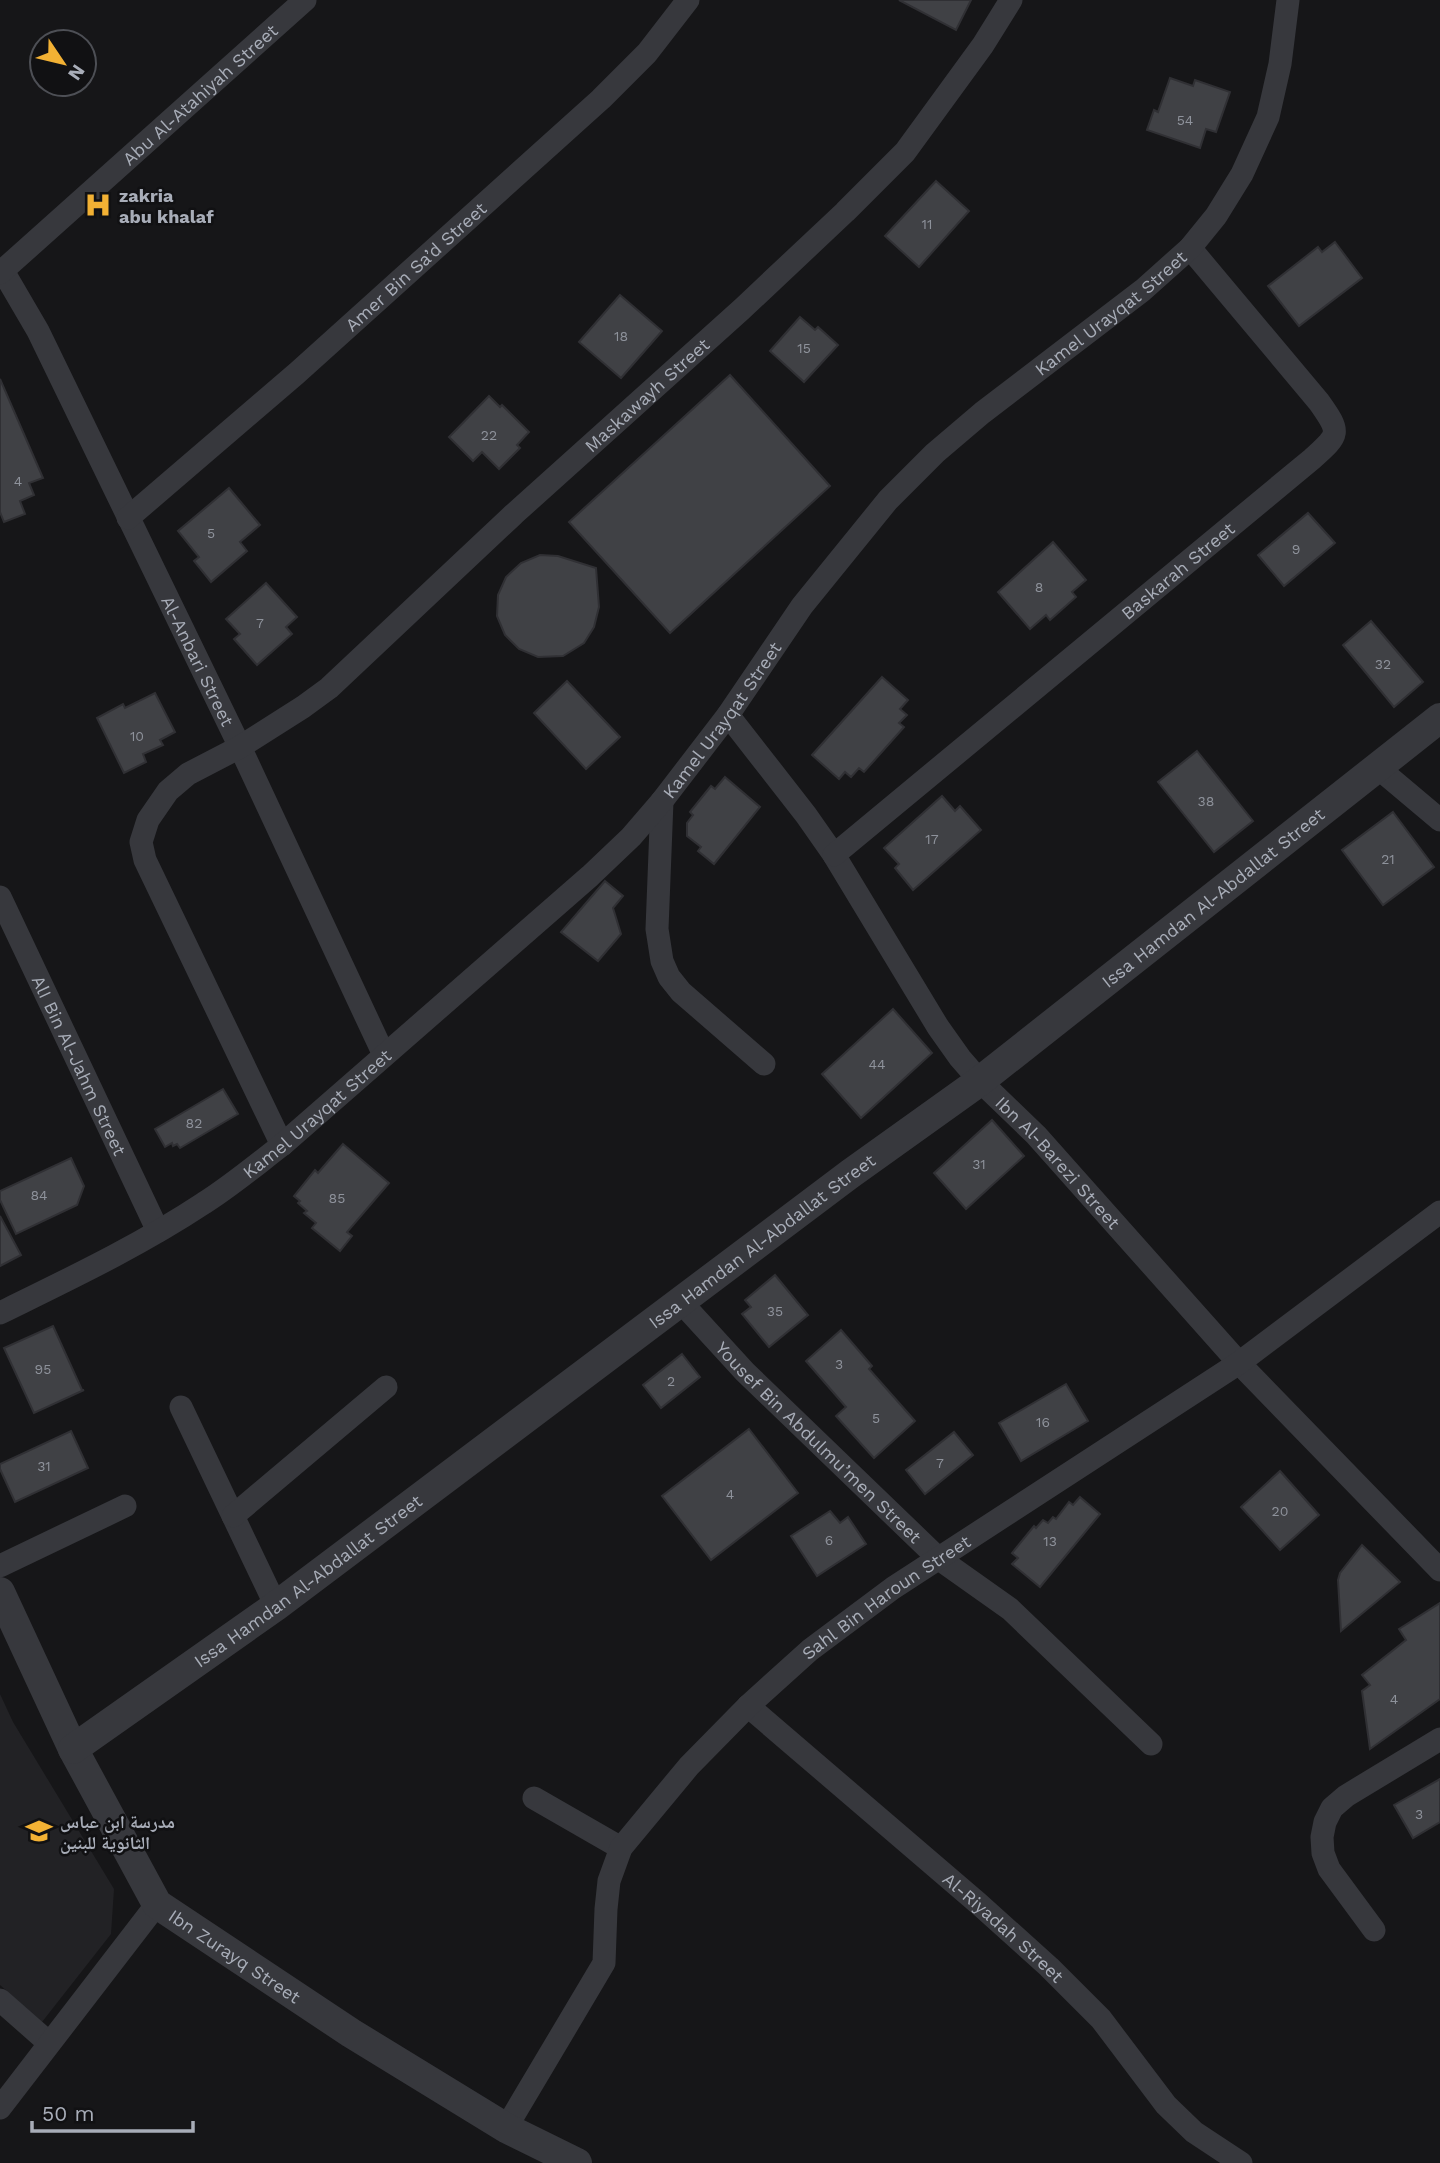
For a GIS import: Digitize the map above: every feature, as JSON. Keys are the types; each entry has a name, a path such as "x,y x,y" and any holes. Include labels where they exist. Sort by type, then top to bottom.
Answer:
{"street":[{"name":"Abu Al-Atahiyah Street","path":"2,272 305,0"},
{"name":"Amer Bin Sa’d Street","path":"128,518 297,373 601,99 647,53 688,0"},
{"name":"Maskawayh Street","path":"282,1145 145,860 141,842 148,820 168,791 188,774 240,747 329,688 514,514 732,318 845,212 905,152 983,46 1011,0"},
{"name":"Kamel Urayqat Street","path":"0,1313 100,1264 205,1203 282,1145 612,856 662,801 728,715 803,606 888,500 935,453 982,413 1143,290 1190,248 1216,216 1236,184 1268,117 1280,64 1288,0"},
{"name":"Baskarah Street","path":"834,855 1334,438 1333,422 1319,402 1190,248"},
{"name":"Al-Anbari Street","path":"2,272 38,331 240,747 384,1055"},
{"name":"Ibn Al-Barezi Street","path":"728,715 834,855 939,1027 980,1081 1036,1135 1239,1363 1440,1570"},
{"name":"Issa Hamdan Al-Abdallat Street","path":"73,1749 276,1606 850,1174 980,1081 1440,718"},
{"path":"1377,767 1440,820"},
{"path":"662,801 657,929 662,961 681,992 764,1063"},
{"name":"AlI Bin Al-Jahm Street","path":"0,897 158,1231"},
{"name":"Sahl Bin Haroun Street","path":"506,2128 604,1963 609,1881 621,1848 689,1766 748,1706 810,1650 893,1588 1239,1363 1440,1212"},
{"name":"Yousef Bin Abdulmu’men Street","path":"680,1301 744,1372 938,1559 1010,1609 1151,1744"},
{"path":"233,1516 386,1387"},
{"path":"181,1407 276,1606"},
{"path":"0,1566 125,1506"},
{"name":"Ibn Zurayq Street","path":"0,1592 73,1749 157,1904 351,2033 506,2128 577,2163"},
{"name":"Al-Riyadah Street","path":"748,1706 1049,1967 1101,2019 1166,2105 1194,2132 1241,2163"},
{"path":"1374,1930 1329,1869 1322,1837 1325,1822 1332,1808 1346,1797 1440,1739"},
{"path":"534,1798 621,1848"},
{"path":"0,2108 157,1904"},
{"path":"0,2000 49,2043"}],"shaded area":[{"name":"مدرسة ابن عباس الثانوية للبنين","path":"0,1694 13,1722 114,1889 111,1934 42,2022 0,1985"}],"building":[{"path":"899,0 971,0 956,30"},
{"path":"1170,78 1193,86 1195,80 1230,92 1216,132 1206,129 1200,148 1147,130 1154,110 1158,112"},
{"path":"936,181 969,211 919,267 885,236"},
{"path":"1335,242 1362,278 1299,326 1268,286 1318,247 1322,252"},
{"path":"620,295 662,331 621,378 579,342"},
{"path":"800,317 815,330 818,327 838,345 804,382 770,351"},
{"path":"730,375 830,486 670,633 569,522"},
{"path":"0,379 43,478 29,483 34,495 20,501 25,514 4,522 0,512"},
{"path":"489,396 529,432 517,445 520,448 499,469 482,452 473,461 449,437"},
{"path":"229,488 260,525 240,542 247,551 211,582 194,561 199,557 178,531"},
{"path":"1308,513 1335,543 1284,586 1258,555"},
{"path":"1053,542 1086,580 1072,592 1076,597 1050,620 1046,615 1030,629 998,592"},
{"path":"540,555 558,556 596,568 599,607 594,627 584,643 563,656 538,657 519,649 505,635 497,616 498,595 506,577 521,563"},
{"path":"266,583 297,617 286,627 292,634 257,665 234,639 240,634 226,619"},
{"path":"1371,621 1423,682 1394,707 1343,645"},
{"path":"882,677 908,700 900,709 907,715 899,723 904,727 864,772 859,768 851,777 845,772 839,779 812,755"},
{"path":"567,681 620,737 586,769 534,713"},
{"path":"155,693 175,732 160,740 163,745 143,754 146,762 124,773 97,718 123,704 125,708"},
{"path":"1197,751 1253,821 1214,852 1158,782"},
{"path":"725,777 760,807 714,864 698,851 701,847 687,836 687,823 693,815 690,812 711,786 715,789"},
{"path":"942,796 955,811 960,806 981,830 913,890 895,868 899,864 884,848"},
{"path":"1393,812 1434,867 1383,905 1342,850"},
{"path":"605,881 623,896 613,908 621,934 598,961 561,932"},
{"path":"893,1009 932,1053 861,1118 822,1074"},
{"path":"223,1089 238,1114 180,1148 172,1143 165,1147 155,1129"},
{"path":"992,1120 1024,1156 966,1209 934,1173"},
{"path":"343,1144 389,1183 347,1232 352,1236 340,1251 312,1228 316,1223 304,1213 307,1211 294,1196 315,1170 318,1173"},
{"path":"71,1158 84,1186 77,1205 16,1234 0,1200 0,1191"},
{"path":"0,1216 21,1255 0,1266"},
{"path":"775,1275 808,1315 769,1347 742,1314 751,1307 745,1300"},
{"path":"53,1326 84,1390 34,1413 4,1348"},
{"path":"841,1330 872,1366 869,1369 915,1421 874,1458 836,1416 846,1407 806,1361"},
{"path":"682,1354 700,1377 661,1408 643,1385"},
{"path":"1066,1384 1088,1421 1021,1461 999,1423"},
{"path":"749,1429 798,1493 711,1560 662,1496"},
{"path":"71,1431 88,1468 15,1502 0,1464"},
{"path":"954,1432 973,1455 925,1494 906,1470"},
{"path":"1280,1471 1319,1515 1280,1550 1241,1507"},
{"path":"1080,1497 1100,1514 1040,1587 1012,1564 1018,1558 1012,1553 1034,1526 1036,1528 1043,1520 1048,1523 1053,1517 1056,1519 1069,1502 1073,1505"},
{"path":"830,1511 840,1523 848,1517 866,1544 817,1576 791,1536"},
{"path":"1362,1545 1400,1582 1341,1631 1338,1580 1340,1573"},
{"path":"1440,1603 1440,1699 1370,1749 1362,1691 1370,1685 1362,1675 1406,1640 1399,1629"},
{"path":"1440,1779 1440,1822 1413,1838 1394,1805"}],"place":[{"name":"zakria abu khalaf","path":"98,205"},
{"name":"مدرسة ابن عباس الثانوية للبنين","path":"39,1831"}]}
